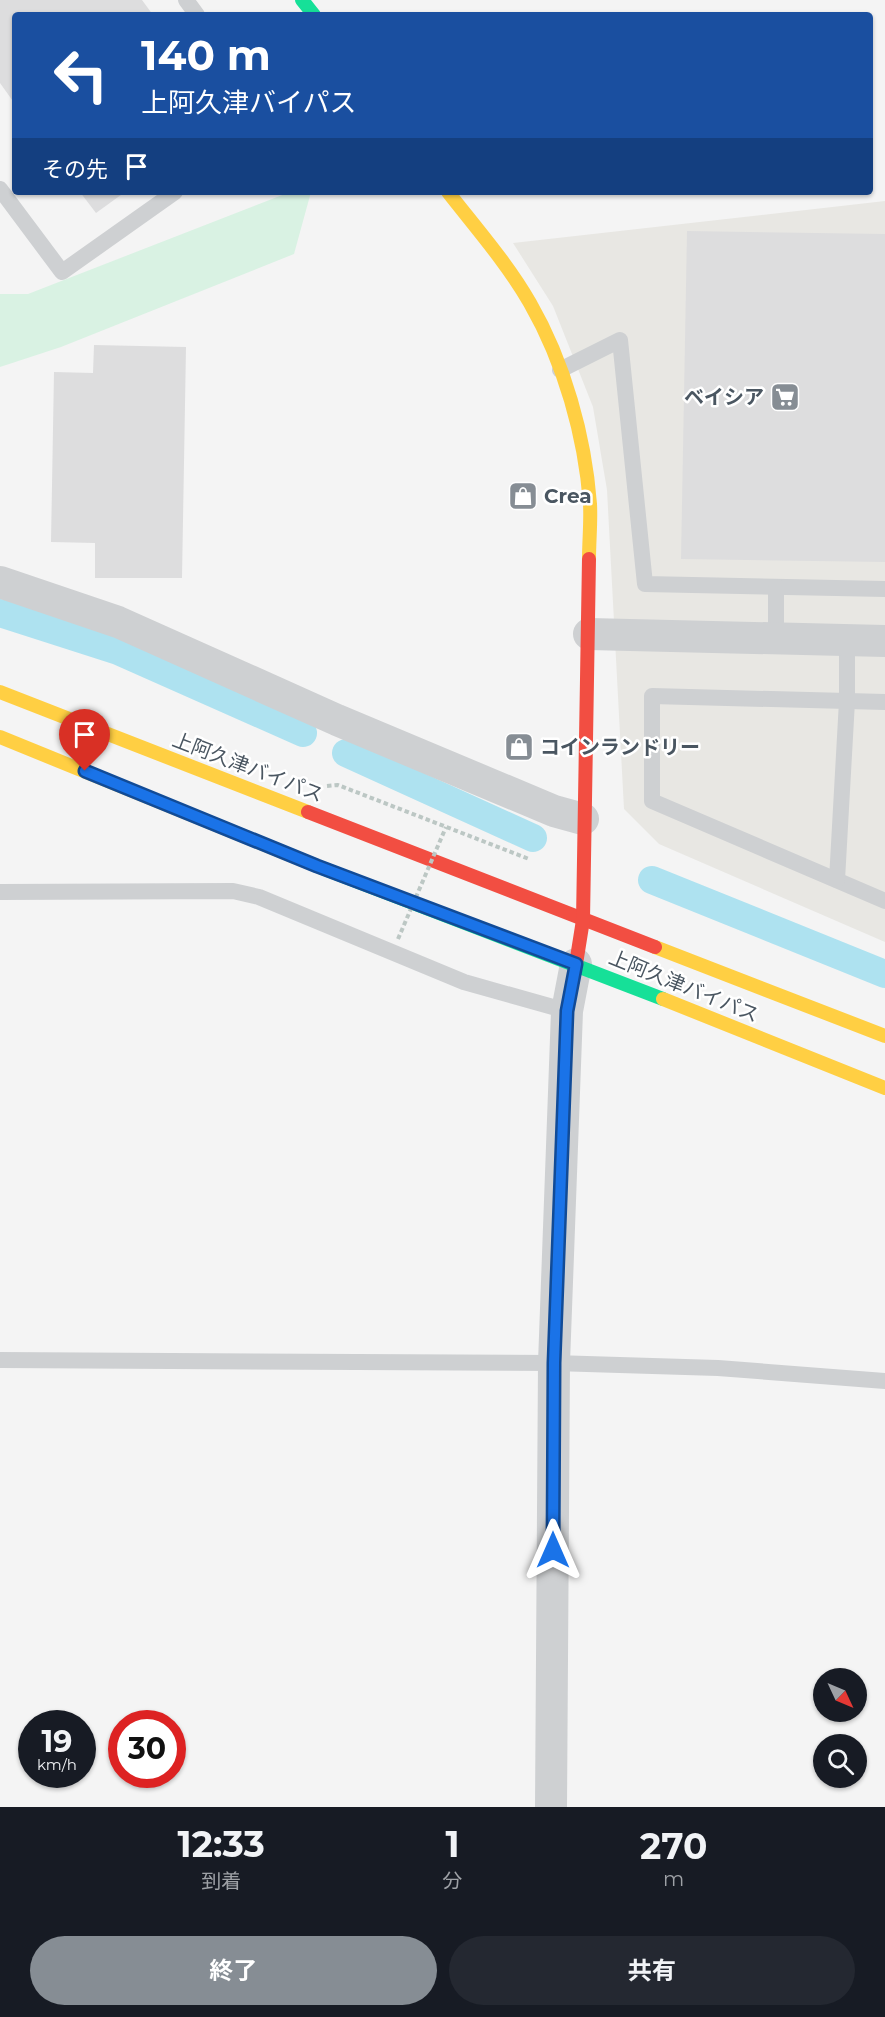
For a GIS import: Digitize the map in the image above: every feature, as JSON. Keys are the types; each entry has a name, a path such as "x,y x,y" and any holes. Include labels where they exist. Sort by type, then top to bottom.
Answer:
{"main road":[{"path":"302,0 312,12"},
{"path":"450,195 530,303 560,370 581,439 590,505 589,634 583,819 583,920 576,964"},
{"name":"上阿久津バイパス","path":"0,692 885,1036"},
{"name":"上阿久津バイパス","path":"0,737 317,866 576,964 885,1088"}],"street":[{"path":"0,582 118,622 337,720 554,811 583,819"},
{"path":"589,634 885,641"},
{"path":"551,1807 554,1363 567,1011 576,964"}],"lane":[{"path":"0,189 62,272 171,195"},
{"path":"560,370 620,340 645,584 885,589"},
{"path":"776,587 776,639"},
{"path":"837,880 847,701 847,640"},
{"path":"885,702 652,696 652,801 885,901"},
{"path":"0,892 233,891 259,897 464,982 567,1011"},
{"path":"0,1360 554,1363 718,1368 885,1381"}],"path":[{"path":"338,785 529,859"},
{"path":"398,939 446,827"}],"shaded area":[{"path":"885,201 885,942 659,844 624,809 607,490 593,407 553,306 513,243"}],"green space":[{"path":"282,195 310,195 294,254 61,347 0,367 0,294 28,294"}],"building":[{"path":"0,0 142,0 151,12 12,12 12,100 0,83"},
{"path":"82,195 121,195 96,213"},
{"name":"ベイシア","path":"687,231 885,234 885,562 681,559"},
{"path":"94,345 186,347 182,578 95,578 95,543 51,542 54,372 93,373"}],"waterway":[{"path":"0,613 118,651 303,733"},
{"path":"346,753 533,838"},
{"path":"652,880 885,974"}],"traffic: fast":[{"path":"302,0 312,12"},
{"path":"322,868 663,999"}],"traffic: slow":[{"path":"450,195 521,288 542,326 563,375 578,426 587,478 590,511 589,559"},
{"path":"0,692 308,812"},
{"path":"0,737 322,868"},
{"path":"655,947 885,1036"},
{"path":"663,999 885,1088"}],"traffic: jam":[{"path":"576,964 583,920 589,559"},
{"path":"308,812 655,947"}],"place":[{"name":"ベイシア","path":"785,397"},
{"name":"Crea","path":"523,496"},
{"name":"コインランドリー","path":"519,747"}],"route":[{"path":"85,771 317,866 576,964 567,1011 554,1363 553,1550"}]}
